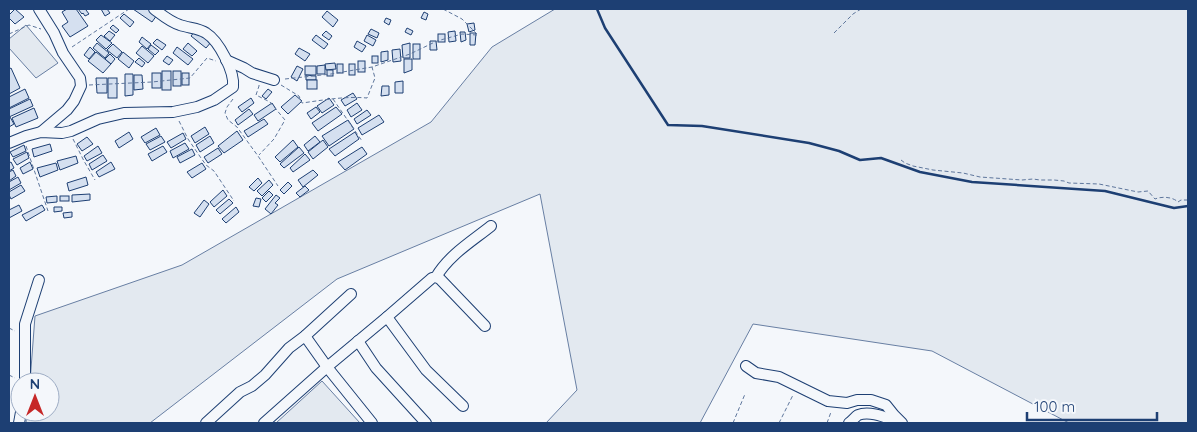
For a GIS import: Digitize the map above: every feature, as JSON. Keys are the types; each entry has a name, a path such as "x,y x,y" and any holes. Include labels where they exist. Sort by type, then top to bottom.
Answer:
{"street":[{"path":"39,9 54,33 63,54 80,78 81,86 74,101 67,110 41,132"},
{"path":"9,143 41,132 62,133 71,131 98,119 124,113 173,112 198,107 214,100 233,87 232,74 214,40 205,32 172,22 154,9"},
{"path":"226,60 252,73 274,80"},
{"path":"264,423 327,367 432,278 436,277 442,266 452,256 491,226"},
{"path":"436,277 485,326"},
{"path":"25,372 25,324 39,280"},
{"path":"206,423 240,392 252,386 265,375 289,348 351,294"},
{"path":"387,317 426,370 462,406"},
{"path":"305,336 372,423"},
{"path":"358,341 376,368 426,423"},
{"path":"746,366 756,373 779,377 828,401 871,400 886,405 902,423"},
{"path":"849,423 858,415 867,414 902,423"},
{"path":"9,423 15,423"}],"path":[{"path":"63,54 129,9"},
{"path":"274,80 331,74 372,67 410,54 437,41 462,34 477,35 462,19 443,9"},
{"path":"834,32 853,14 862,9"},
{"path":"9,34 29,26 54,33"},
{"path":"81,86 190,78 207,58 215,62 226,60"},
{"path":"274,80 299,96 302,103 333,98 367,98 375,78 372,67"},
{"path":"233,87 236,92 235,96 225,113 228,120 238,127 278,186"},
{"path":"256,95 270,102 284,120 274,139 258,156"},
{"path":"333,98 362,141"},
{"path":"173,112 201,158 214,171 234,201"},
{"path":"71,131 75,144 95,180"},
{"path":"26,136 26,146 48,211"},
{"path":"901,160 913,166 980,177 1099,184 1138,192 1148,191 1155,199 1160,197 1172,198 1178,202 1188,200"},
{"path":"779,423 796,385"},
{"path":"733,423 746,394"},
{"path":"827,423 833,401"}],"shaded area":[{"path":"555,9 1188,9 1188,423 1069,423 932,351 753,324 700,423 546,423 577,390 540,194 337,279 150,423 26,423 60,422 60,372 31,372 35,316 182,265 431,122 492,47"},
{"path":"26,25 58,63 36,78 9,48 9,39"},
{"path":"322,381 360,423 276,423"}],"building":[{"path":"15,9 24,17 15,24 9,18 9,15"},
{"path":"67,9 76,9 88,26 70,37 62,26 68,22 62,12"},
{"path":"78,9 88,9 86,10 89,14 85,16"},
{"path":"101,9 107,9 110,13 105,16"},
{"path":"133,9 149,9 157,15 152,22"},
{"path":"327,11 338,20 333,27 322,17"},
{"path":"424,12 428,14 426,20 421,18"},
{"path":"124,14 134,22 130,27 120,18"},
{"path":"386,18 391,20 389,25 384,22"},
{"path":"474,23 475,30 469,32 467,24"},
{"path":"113,25 119,30 116,33 110,28"},
{"path":"407,28 413,31 411,35 405,32"},
{"path":"371,29 379,33 377,38 368,34"},
{"path":"109,31 115,35 110,41 104,36"},
{"path":"195,31 212,41 206,48 191,36"},
{"path":"326,31 332,36 329,40 322,35"},
{"path":"455,31 456,41 449,42 448,32"},
{"path":"460,32 465,32 466,40 461,42"},
{"path":"470,33 476,33 475,45 470,45"},
{"path":"438,34 445,34 445,42 438,42"},
{"path":"101,35 112,43 106,49 96,40"},
{"path":"316,35 328,44 324,49 312,40"},
{"path":"367,35 376,40 373,46 364,41"},
{"path":"142,37 151,44 147,49 139,42"},
{"path":"157,39 166,45 162,50 153,43"},
{"path":"357,41 366,46 362,52 354,47"},
{"path":"430,41 436,41 437,50 430,50"},
{"path":"97,43 109,53 105,58 93,48"},
{"path":"188,43 197,51 192,56 183,49"},
{"path":"410,43 410,58 403,58 402,45"},
{"path":"113,44 122,52 117,58 107,50"},
{"path":"413,44 420,44 420,59 413,59"},
{"path":"151,45 159,51 155,55 148,49"},
{"path":"142,46 154,56 148,63 136,53"},
{"path":"90,47 95,52 89,59 84,55"},
{"path":"177,47 193,59 188,65 173,53"},
{"path":"299,48 310,54 305,61 295,54"},
{"path":"400,49 401,61 393,62 392,50"},
{"path":"388,51 388,60 381,62 381,52"},
{"path":"96,52 111,64 103,73 88,61"},
{"path":"123,52 134,61 129,68 118,59"},
{"path":"110,54 115,59 111,64 105,59"},
{"path":"167,56 173,60 169,65 163,61"},
{"path":"372,56 378,56 378,63 372,63"},
{"path":"139,58 145,63 142,67 135,62"},
{"path":"404,59 412,59 412,70 404,73"},
{"path":"358,61 365,61 365,72 358,72"},
{"path":"335,63 336,69 326,70 325,64"},
{"path":"337,64 343,64 343,73 337,73"},
{"path":"349,64 355,64 355,75 349,75"},
{"path":"325,65 325,74 317,74 317,66"},
{"path":"297,66 303,69 297,81 291,77"},
{"path":"305,66 316,66 316,75 305,75"},
{"path":"11,68 20,88 9,94 9,69"},
{"path":"327,70 333,70 333,76 327,76"},
{"path":"162,71 171,71 171,90 162,90"},
{"path":"173,71 181,71 181,86 173,86"},
{"path":"152,73 161,73 161,88 152,88"},
{"path":"182,73 189,73 189,85 182,85"},
{"path":"125,74 133,74 133,95 125,96"},
{"path":"134,75 142,75 143,89 134,90"},
{"path":"306,75 316,76 316,80 306,80"},
{"path":"96,78 107,78 107,93 97,93"},
{"path":"108,78 117,78 117,98 108,98"},
{"path":"307,80 317,80 317,89 307,89"},
{"path":"403,81 403,93 395,93 395,82"},
{"path":"382,86 389,86 389,95 381,96"},
{"path":"25,89 29,98 9,108 9,97"},
{"path":"268,89 272,92 266,99 262,96"},
{"path":"353,93 357,99 345,106 341,100"},
{"path":"295,95 302,101 288,114 281,107"},
{"path":"251,98 254,103 242,112 238,107"},
{"path":"329,98 334,105 322,113 317,106"},
{"path":"30,99 33,106 9,117 9,109"},
{"path":"272,103 276,109 258,121 254,115"},
{"path":"357,103 362,110 351,117 347,110"},
{"path":"316,107 320,112 311,119 307,113"},
{"path":"336,107 342,114 318,131 312,123"},
{"path":"34,108 38,118 16,127 12,118"},
{"path":"249,109 253,114 238,125 235,120"},
{"path":"367,110 371,115 357,124 354,119"},
{"path":"379,115 384,122 362,135 358,128"},
{"path":"9,118 14,124 9,127"},
{"path":"264,119 268,124 248,137 244,131"},
{"path":"348,120 354,129 329,146 322,136"},
{"path":"205,127 209,134 195,143 191,136"},
{"path":"156,128 160,135 145,143 141,137"},
{"path":"237,131 243,140 224,153 218,146"},
{"path":"129,132 133,139 119,148 115,141"},
{"path":"355,132 359,139 335,156 329,149"},
{"path":"183,133 186,139 171,148 167,142"},
{"path":"161,136 165,142 150,150 146,144"},
{"path":"210,136 214,143 200,152 196,145"},
{"path":"315,136 320,142 308,151 304,145"},
{"path":"87,137 93,144 82,151 77,144"},
{"path":"293,140 298,147 280,162 275,157"},
{"path":"323,140 328,147 313,159 308,152"},
{"path":"185,143 189,149 173,158 170,151"},
{"path":"50,144 52,151 34,157 32,149"},
{"path":"24,145 26,151 13,157 10,152"},
{"path":"98,146 102,153 87,161 84,156"},
{"path":"163,146 167,152 152,161 148,154"},
{"path":"299,147 304,153 284,168 280,164"},
{"path":"362,147 367,154 345,170 338,162"},
{"path":"218,148 222,154 208,163 204,157"},
{"path":"192,149 195,155 180,163 177,157"},
{"path":"27,152 29,158 17,165 13,159"},
{"path":"305,154 310,160 293,172 290,168"},
{"path":"103,155 107,161 92,170 89,164"},
{"path":"76,156 78,163 60,170 57,161"},
{"path":"11,162 14,168 9,171 9,163"},
{"path":"30,162 33,169 23,174 20,168"},
{"path":"111,162 115,169 99,177 96,172"},
{"path":"56,163 58,170 40,177 37,168"},
{"path":"202,163 206,169 192,178 187,172"},
{"path":"13,170 16,176 9,181 9,172"},
{"path":"313,170 318,175 303,187 298,180"},
{"path":"18,177 21,183 9,190 9,182"},
{"path":"86,177 88,185 69,191 67,183"},
{"path":"258,178 262,183 254,191 249,187"},
{"path":"269,180 273,185 262,196 257,191"},
{"path":"288,182 292,186 284,194 280,190"},
{"path":"21,185 25,191 11,199 9,192"},
{"path":"305,186 309,190 300,197 296,193"},
{"path":"223,190 227,196 214,207 210,202"},
{"path":"269,191 273,195 266,202 262,198"},
{"path":"90,194 90,200 72,202 72,195"},
{"path":"276,195 280,198 275,203 278,205 271,214 265,209"},
{"path":"57,196 57,202 47,203 46,197"},
{"path":"60,196 69,196 69,201 60,201"},
{"path":"256,198 261,199 259,207 253,206"},
{"path":"229,199 233,203 220,214 216,210"},
{"path":"204,200 209,204 200,217 194,213"},
{"path":"19,205 22,211 9,218 9,210"},
{"path":"42,205 45,210 26,221 22,215"},
{"path":"54,207 62,207 62,211 54,212"},
{"path":"236,207 239,212 226,223 222,219"},
{"path":"72,212 72,217 64,218 63,213"}],"wall":[{"path":"597,9 605,28 668,125 702,126 809,143 839,151 860,160 881,158 920,172 972,182 1105,191 1174,208 1188,206"}]}
